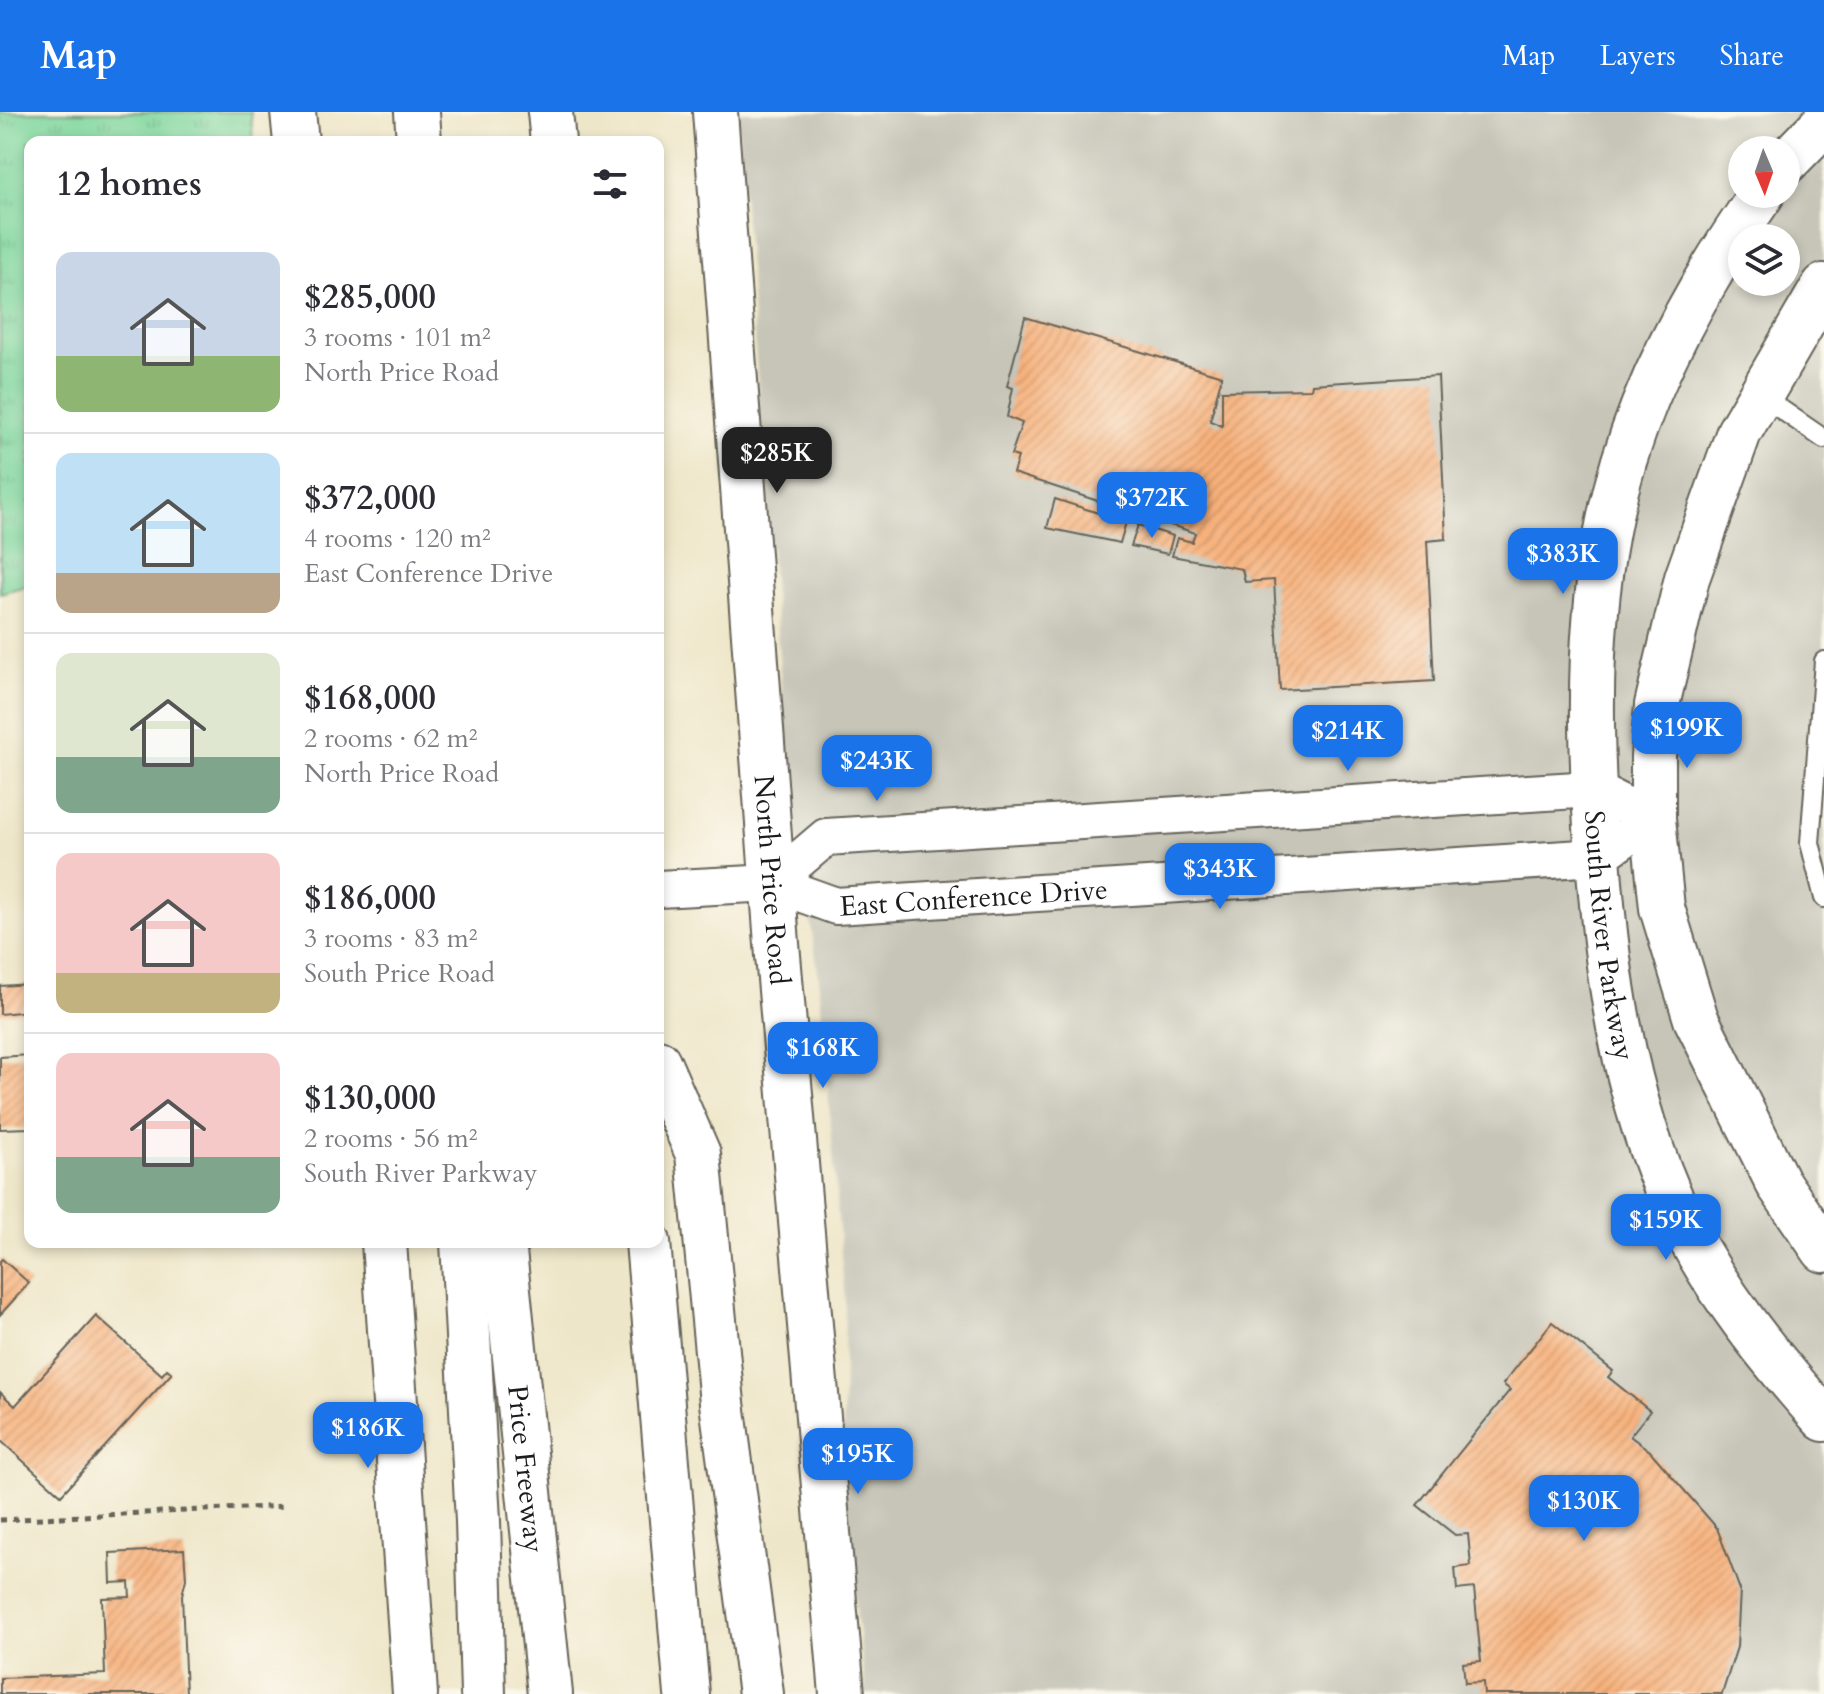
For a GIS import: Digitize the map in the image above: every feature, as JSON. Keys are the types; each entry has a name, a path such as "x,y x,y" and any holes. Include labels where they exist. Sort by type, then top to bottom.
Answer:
{"main road":[{"path":"293,112 295,136"},
{"path":"417,112 419,136"},
{"path":"550,112 552,136"},
{"name":"North Price Road","path":"715,112 772,883 842,1694"},
{"path":"1800,148 1824,123"},
{"name":"South River Parkway","path":"1753,208 1705,279 1680,327 1640,416 1616,489 1592,636 1590,715 1593,789 1609,960 1631,1088 1651,1150 1678,1215 1746,1328 1824,1419"},
{"name":"South River Parkway","path":"1821,1238 1778,1183 1696,1019 1662,908 1653,819 1657,705 1687,578 1739,432 1824,286"},
{"path":"664,1076 698,1154 722,1403 761,1694"},
{"path":"384,1248 415,1694"},
{"path":"463,1248 478,1521 483,1694"},
{"name":"Price Freeway","path":"504,1248 550,1694"},
{"path":"649,1248 687,1694"}],"street":[{"path":"772,883 826,837 1593,789 1653,819 1598,857"},
{"name":"East Conference Drive","path":"664,889 772,883 836,906 1598,857"}],"lane":[{"path":"1760,395 1824,439"},
{"path":"1824,661 1810,843 1824,898"}],"path":[{"path":"0,1520 286,1506"}],"shaded area":[{"path":"737,112 1824,112 1824,1694 866,1694 842,1487 845,1302 819,978 788,773"}],"green space":[{"path":"0,112 251,112 253,136 24,136 24,587 0,593"}],"building":[{"path":"1025,317 1222,376 1210,421 1222,426 1222,391 1311,389 1312,384 1438,376 1446,539 1427,541 1434,681 1280,690 1274,580 1245,582 1242,569 1172,556 1177,538 1192,542 1195,533 1013,473 1018,457 1011,455 1022,423 1007,417 1013,388 1007,386"},
{"path":"1055,499 1126,522 1120,543 1047,528"},
{"path":"1138,525 1173,536 1168,554 1131,546"},
{"path":"24,984 24,1012 0,1014 0,986"},
{"path":"24,1055 24,1128 0,1129 0,1057"},
{"path":"2,1259 29,1283 0,1315 0,1261"},
{"path":"96,1316 162,1375 167,1369 172,1373 61,1495 0,1440 0,1392 15,1406"},
{"path":"1552,1322 1613,1371 1608,1377 1650,1411 1630,1436 1650,1451 1717,1528 1740,1590 1737,1647 1722,1694 1484,1694 1483,1682 1465,1683 1463,1663 1481,1661 1474,1588 1457,1590 1455,1568 1471,1566 1468,1534 1455,1535 1417,1505 1510,1390 1503,1384"},
{"path":"184,1549 186,1579 182,1595 186,1694 0,1694 0,1678 105,1674 102,1598 130,1597 129,1582 111,1583 110,1553"}]}
